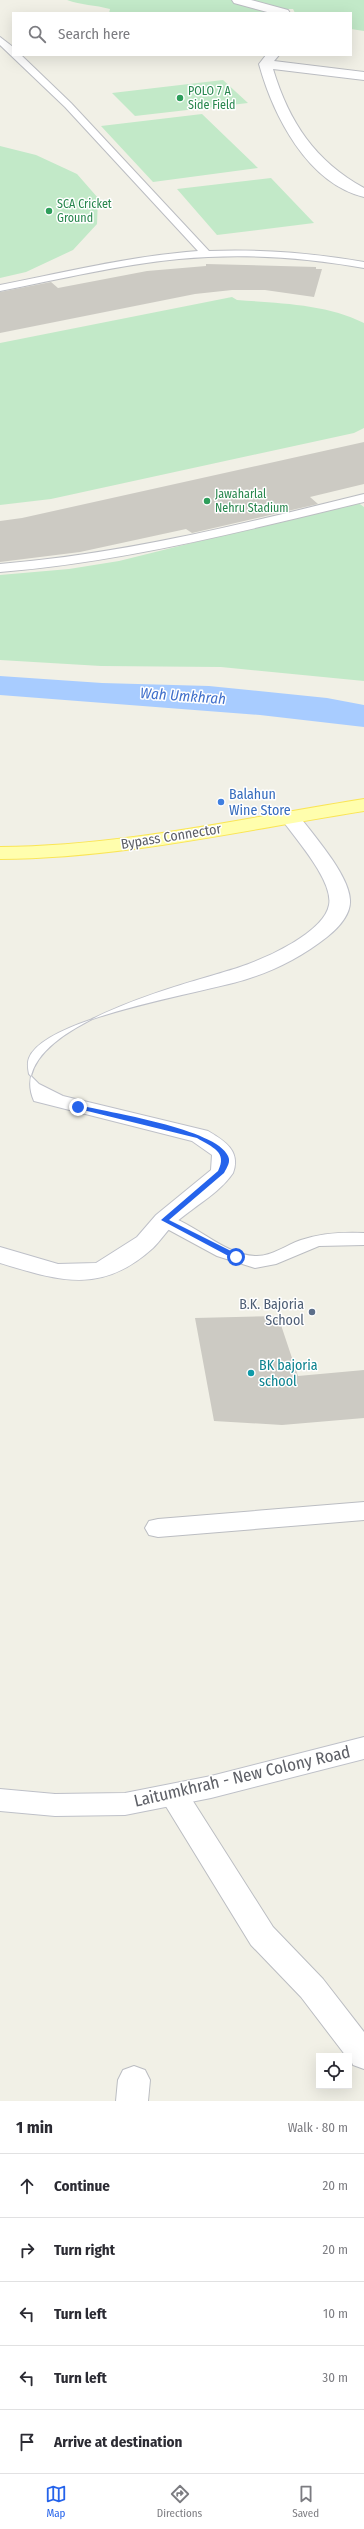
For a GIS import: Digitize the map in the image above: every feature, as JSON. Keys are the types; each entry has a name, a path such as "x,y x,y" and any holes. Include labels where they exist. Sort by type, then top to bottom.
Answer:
{"main road":[{"name":"Bypass Connector","path":"0,853 52,852 128,844 364,804"}],"street":[{"path":"238,0 280,12"},
{"path":"364,76 269,60 269,78 305,149 334,176 364,193"},
{"path":"0,1255 57,1272 101,1271 124,1258 145,1242 164,1220 220,1173 226,1162 225,1155 216,1146 200,1136 42,1096 18,1075 17,1057 28,1042 36,1036 77,1017 244,973 291,953 323,931 332,922 338,909 339,894 290,817"},
{"path":"158,1528 364,1511"},
{"name":"Laitumkhrah - New Colony Road","path":"0,1800 55,1805 125,1804 174,1795 364,1748"},
{"path":"174,1795 262,1936 312,1988 364,2056"}],"lane":[{"path":"0,40 12,51"},
{"path":"17,56 68,105 206,254"},
{"path":"0,288 153,259 206,254 286,254 364,265"},
{"path":"0,568 33,566 167,546 364,498"},
{"path":"164,1220 236,1257 255,1262 274,1258 312,1242 328,1239 364,1239"}],"green space":[{"path":"67,0 364,0 364,31 352,29 352,12 294,12 293,9 284,9 285,12 109,12 110,9"},
{"name":"POLO 7 A Side Field","path":"223,80 248,103 135,116 112,93"},
{"path":"202,114 258,168 153,182 101,126"},
{"name":"SCA Cricket Ground","path":"0,146 36,155 77,174 98,198 97,224 73,250 26,272 0,278"},
{"path":"271,178 314,223 217,235 177,189"},
{"path":"232,297 237,300 318,308 350,317 364,323 364,428 354,433 51,499 0,505 0,343"},
{"path":"357,502 364,507 364,681 221,667 101,666 0,660 0,575 69,569 119,561"}],"water":[{"name":"Wah Umkhrah","path":"0,676 102,683 209,686 327,698 364,705 364,727 260,715 0,695"}],"building":[{"path":"206,264 316,267 316,269 322,269 314,297 265,290 232,290 195,294 0,333 0,292 51,282 58,288 147,271 206,266"},
{"name":"Jawaharlal Nehru Stadium","path":"364,442 364,484 310,497 318,504 192,533 186,529 80,552 0,562 0,521 22,518"},
{"name":"BK bajoria school","path":"278,1316 298,1376 364,1370 364,1418 282,1425 214,1421 195,1318"}],"place":[{"name":"POLO 7 A Side Field","path":"180,98"},
{"name":"SCA Cricket Ground","path":"49,211"},
{"name":"Jawaharlal Nehru Stadium","path":"207,501"},
{"name":"Balahun Wine Store","path":"221,802"},
{"name":"B.K. Bajoria School","path":"312,1312"},
{"name":"BK bajoria school","path":"251,1373"}],"route":[{"path":"78,1107 180,1130 200,1136 216,1146 225,1155 226,1162 220,1173 164,1220 236,1257"}]}
